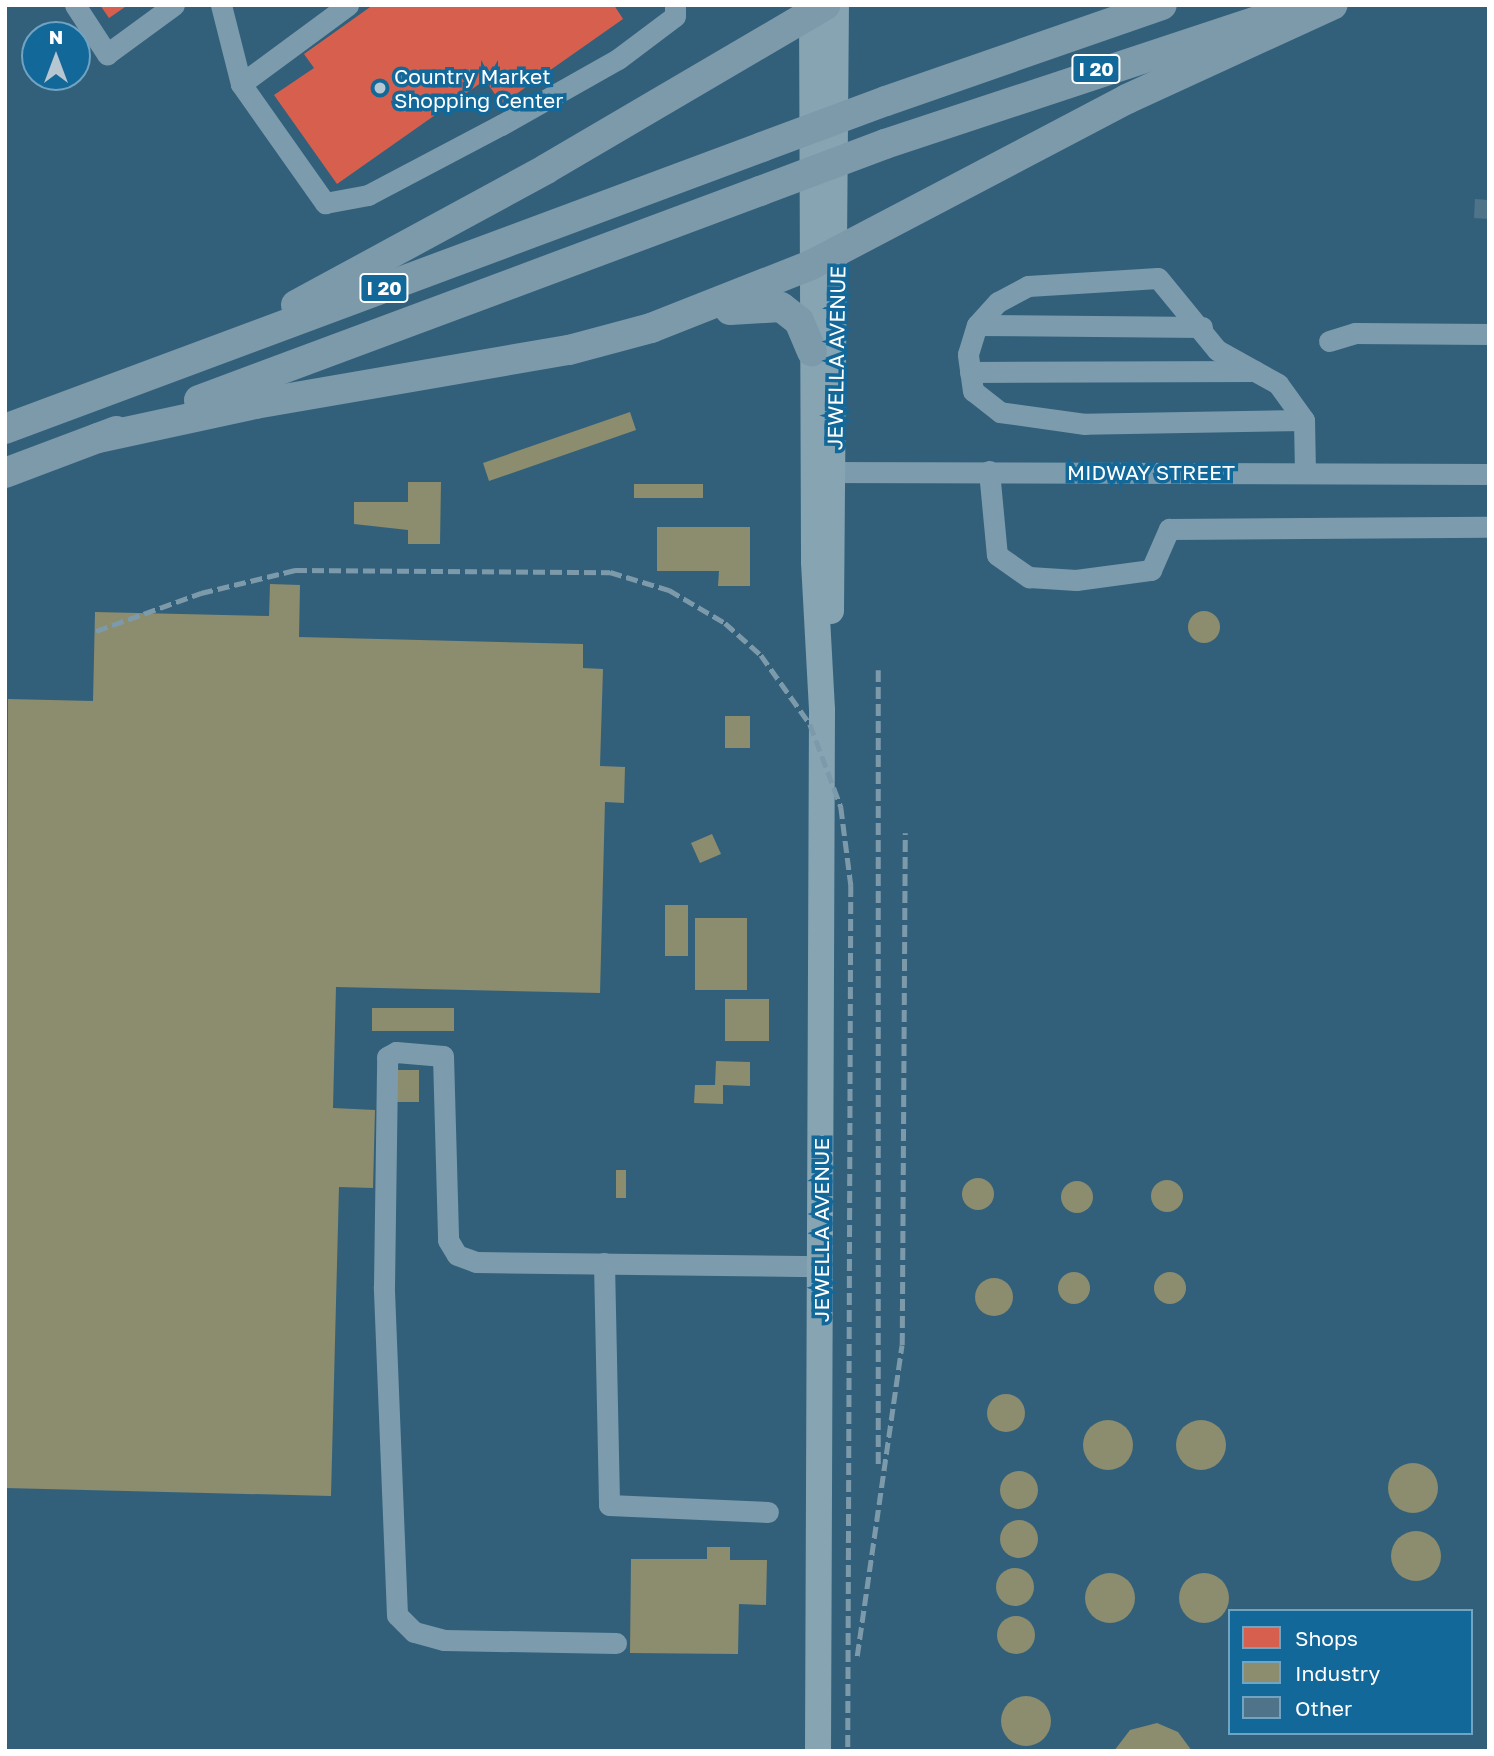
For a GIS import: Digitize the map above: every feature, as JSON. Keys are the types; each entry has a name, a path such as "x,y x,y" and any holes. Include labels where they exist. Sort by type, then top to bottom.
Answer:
{"highway":[{"name":"I 20","path":"5,429 886,101 1162,5"},
{"name":"I 20","path":"5,473 885,144 1139,54 1310,5"},
{"path":"651,328 824,258 1127,99 1332,5"},
{"path":"212,352 547,169 822,7"},
{"path":"98,438 255,404 569,349 651,328 775,304 799,321 812,351"}],"main road":[{"name":"JEWELLA AVENUE","path":"818,1751 824,472 822,7"},
{"name":"JEWELLA AVENUE","path":"824,258 812,351 824,472"}],"street":[{"path":"75,5 107,54 174,5"},
{"path":"221,5 241,84 325,203 368,195 618,59 675,16 675,5"},
{"path":"241,84 348,5"},
{"path":"1304,420 1085,424 1000,412 973,391 970,372 977,325 998,302 1028,286 1158,278 1202,327 1217,349 1278,384 1304,420 1305,473"},
{"path":"977,325 1202,327"},
{"path":"1329,341 1355,333 1489,334"},
{"path":"970,372 1259,371"},
{"path":"989,471 997,555 1029,577 1076,580 1151,570 1169,529 1489,527"},
{"name":"MIDWAY STREET","path":"824,472 1489,474"},
{"path":"616,1643 444,1640 414,1632 397,1615 384,1286 387,1057 396,1052 443,1056 447,1221 457,1255 476,1262 821,1266"},
{"path":"604,1263 609,1505 768,1511"}],"building: Shops":[{"path":"100,5 128,5 109,18"},
{"name":"Country Market Shopping Center","path":"373,5 614,5 623,19 502,104 485,80 337,184 274,95 314,68 304,54"}],"building: Industry":[{"path":"630,412 636,430 489,481 483,463"},
{"path":"408,482 441,482 440,544 408,544 408,530 354,524 354,502 408,502"},
{"path":"634,484 703,484 703,498 634,498"},
{"path":"657,527 750,527 750,586 718,586 719,571 657,571"},
{"path":"270,584 300,585 299,637 583,644 583,668 603,669 600,766 625,767 624,803 605,802 600,993 336,987 333,1108 375,1110 373,1188 339,1187 331,1496 5,1488 8,699 93,701 95,612 269,616"},
{"path":"1204,611 1215,616 1220,627 1215,638 1204,643 1193,638 1188,627 1193,616"},
{"path":"725,716 750,716 750,748 725,748"},
{"path":"712,834 721,854 700,863 691,843"},
{"path":"665,905 688,905 688,956 665,956"},
{"path":"695,918 747,918 747,990 695,990"},
{"path":"725,999 769,999 769,1041 725,1041"},
{"path":"372,1008 454,1008 454,1031 372,1031"},
{"path":"716,1061 750,1062 750,1086 723,1085 723,1104 694,1103 695,1085 715,1085"},
{"path":"396,1070 419,1070 419,1102 396,1102"},
{"path":"616,1170 626,1170 626,1198 616,1198"},
{"path":"978,1178 989,1183 994,1194 989,1205 978,1210 967,1205 962,1194 967,1183"},
{"path":"1167,1180 1178,1185 1183,1196 1178,1207 1167,1212 1156,1207 1151,1196 1156,1185"},
{"path":"1077,1181 1088,1186 1093,1197 1088,1208 1077,1213 1066,1208 1061,1197 1066,1186"},
{"path":"1074,1272 1085,1277 1090,1288 1085,1299 1074,1304 1063,1299 1058,1288 1063,1277"},
{"path":"1170,1272 1181,1277 1186,1288 1181,1299 1170,1304 1159,1299 1154,1288 1159,1277"},
{"path":"994,1278 1007,1284 1013,1297 1007,1310 994,1316 981,1310 975,1297 981,1284"},
{"path":"1006,1394 1019,1400 1025,1413 1019,1426 1006,1432 993,1426 987,1413 993,1400"},
{"path":"1108,1420 1126,1427 1133,1445 1126,1463 1108,1470 1090,1463 1083,1445 1090,1427"},
{"path":"1201,1420 1219,1427 1226,1445 1219,1463 1201,1470 1183,1463 1176,1445 1183,1427"},
{"path":"1413,1463 1431,1470 1438,1488 1431,1506 1413,1513 1395,1506 1388,1488 1395,1470"},
{"path":"1019,1471 1032,1477 1038,1490 1032,1503 1019,1509 1006,1503 1000,1490 1006,1477"},
{"path":"1019,1520 1032,1526 1038,1539 1032,1552 1019,1558 1006,1552 1000,1539 1006,1526"},
{"path":"1416,1531 1434,1538 1441,1556 1434,1574 1416,1581 1398,1574 1391,1556 1398,1538"},
{"path":"707,1547 730,1547 730,1560 767,1560 766,1605 739,1604 738,1654 630,1653 631,1559 707,1559"},
{"path":"1015,1568 1028,1574 1034,1587 1028,1600 1015,1606 1002,1600 996,1587 1002,1574"},
{"path":"1110,1573 1128,1580 1135,1598 1128,1616 1110,1623 1092,1616 1085,1598 1092,1580"},
{"path":"1204,1573 1222,1580 1229,1598 1222,1616 1204,1623 1186,1616 1179,1598 1186,1580"},
{"path":"1016,1616 1029,1622 1035,1635 1029,1648 1016,1654 1003,1648 997,1635 1003,1622"},
{"path":"1026,1696 1044,1703 1051,1721 1044,1739 1026,1746 1008,1739 1001,1721 1008,1703"},
{"path":"1157,1723 1178,1732 1192,1751 1114,1751 1130,1730"}],"building: Other":[{"path":"1475,199 1488,200 1488,219 1474,218"}],"railway":[{"path":"96,631 201,593 295,570 610,572 669,590 725,623 761,655 810,724 841,807 851,885 848,1751"},
{"path":"878,670 878,1464"},
{"path":"857,1656 902,1345 905,833"}],"place":[{"name":"Country Market Shopping Center","path":"380,88"}]}
